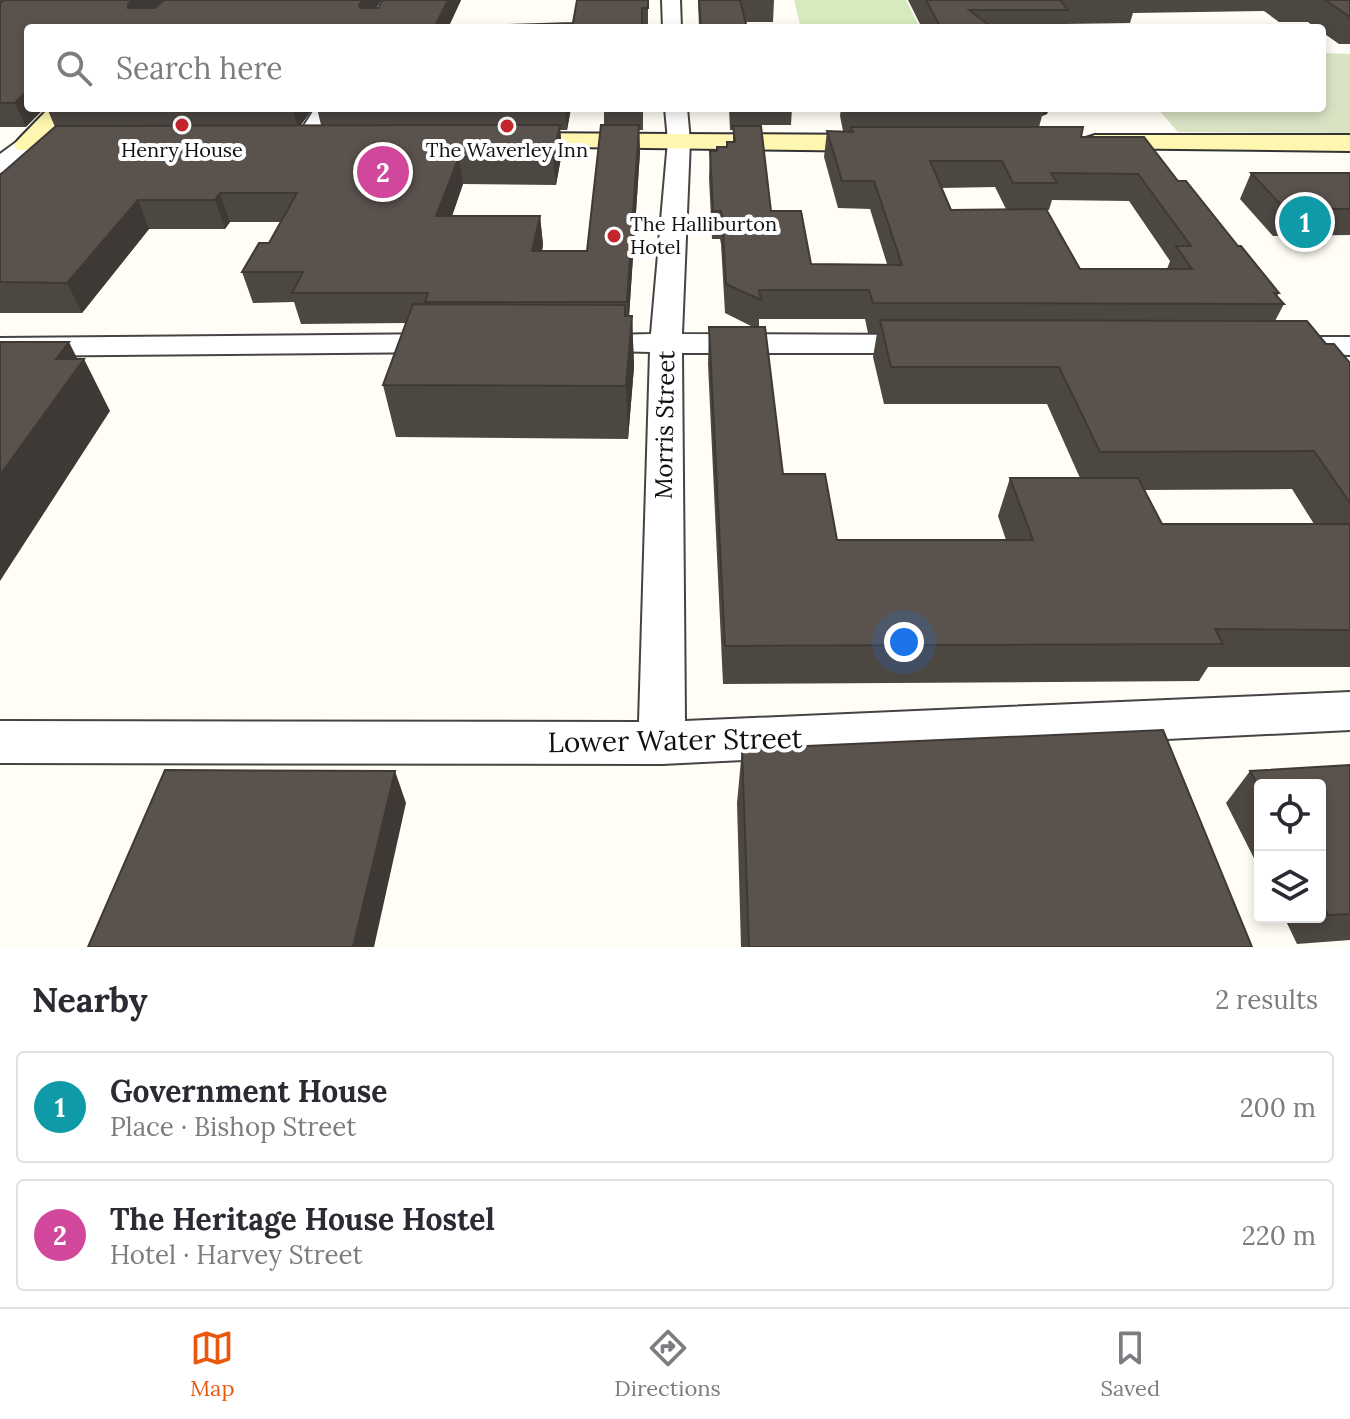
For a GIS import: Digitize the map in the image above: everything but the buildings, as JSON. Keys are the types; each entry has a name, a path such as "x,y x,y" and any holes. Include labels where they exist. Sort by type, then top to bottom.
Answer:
{"main road":[{"path":"27,145 58,112"},
{"path":"274,141 335,140"},
{"path":"489,141 903,143"},
{"path":"1071,143 1350,143"},
{"path":"27,145 57,144"}],"street":[{"path":"671,0 672,24"},
{"path":"304,140 321,112"},
{"name":"Morris Street","path":"662,743 666,344 679,141 676,112"},
{"path":"1141,143 1160,168"},
{"path":"0,145 27,145"},
{"path":"0,166 27,145"},
{"path":"1285,340 1350,346"},
{"path":"1285,340 1324,373"},
{"path":"0,347 481,343"},
{"path":"558,343 954,345"},
{"name":"Lower Water Street","path":"0,742 662,743 1350,711"}],"green space":[{"path":"794,0 906,0 918,24 800,24"},
{"path":"1326,53 1350,54 1350,133 1178,132 1160,112 1326,112"}],"place":[{"name":"Henry House","path":"182,125"},
{"name":"The Waverley Inn","path":"507,126"},
{"name":"The Heritage House Hostel","path":"383,172"},
{"name":"Government House","path":"1305,222"},
{"name":"The Halliburton Hotel","path":"614,236"}]}
